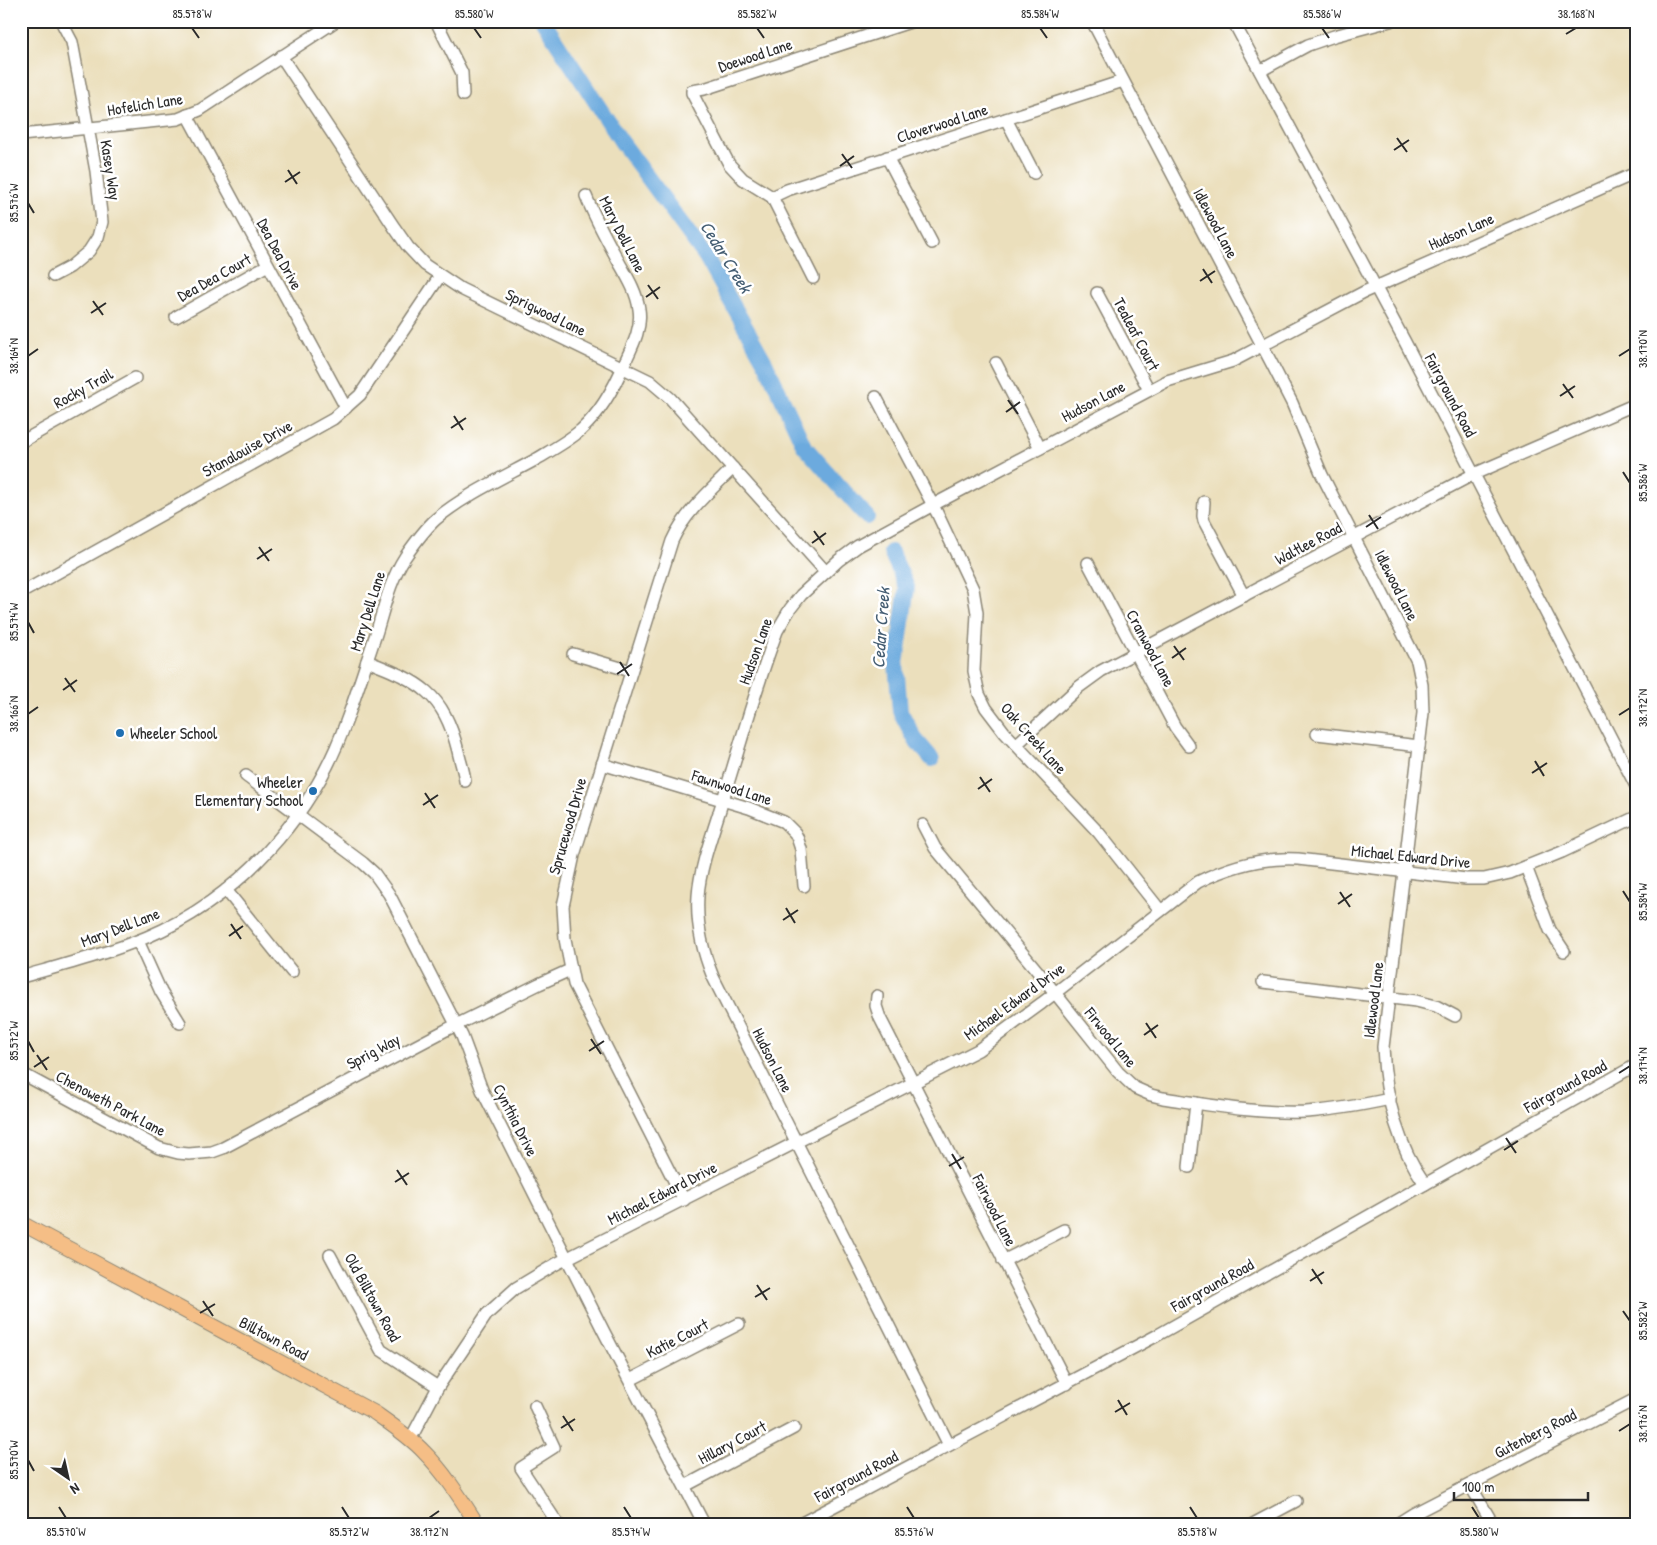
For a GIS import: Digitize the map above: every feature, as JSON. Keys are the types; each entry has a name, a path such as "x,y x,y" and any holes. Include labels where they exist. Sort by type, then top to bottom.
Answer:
{"main road":[{"name":"Billtown Road","path":"21,1224 355,1401 391,1424 434,1464 477,1524"}],"street":[{"name":"Kasey Way","path":"53,276 82,258 94,244 100,230 102,215 72,42 61,21"},
{"name":"Hofelich Lane","path":"21,135 178,119 187,116 200,110 336,21"},
{"path":"436,21 462,73 463,95"},
{"name":"Doewood Lane","path":"772,197 743,179 729,164 692,91 913,21"},
{"name":"Idlewood Lane","path":"1092,21 1292,403 1322,475 1417,661 1423,697 1419,746 1383,1047 1384,1070 1402,1145 1425,1184"},
{"name":"Fairground Road","path":"1233,21 1405,342 1636,786"},
{"path":"1260,71 1308,45 1390,21"},
{"name":"Sprigwood Lane","path":"281,56 408,247 425,265 461,289 623,367 658,387 826,572"},
{"name":"Cloverwood Lane","path":"772,197 787,190 1123,81"},
{"name":"Dea Dea Drive","path":"187,116 346,408"},
{"path":"1006,119 1034,173"},
{"path":"888,158 932,244"},
{"name":"Hudson Lane","path":"949,1445 713,977 701,942 698,921 698,894 709,847 777,631 801,595 826,572 858,546 933,504 1149,390 1182,376 1233,361 1375,287 1636,173"},
{"name":"Mary Dell Lane","path":"21,977 124,947 176,923 226,890 266,852 307,802 328,766 367,661 392,582 403,559 423,532 447,511 562,444 581,430 594,417 623,367 639,328 640,311 630,282 595,218 586,196"},
{"path":"772,197 813,278"},
{"name":"Dea Dea Court","path":"176,317 268,265"},
{"name":"Stanalouise Drive","path":"21,593 333,419 360,395 440,276"},
{"name":"Tealeaf Court","path":"1097,293 1149,390"},
{"path":"996,363 1040,448"},
{"name":"Rocky Trail","path":"21,442 135,378"},
{"name":"Oak Creek Lane","path":"876,397 933,504 973,589 977,613 974,671 979,694 986,708 996,723 1099,833 1160,910"},
{"name":"Waltlee Road","path":"1017,744 1080,687 1101,671 1135,652 1474,474 1636,404"},
{"name":"Sprucewood Drive","path":"684,1200 574,984 565,939 563,906 574,855 676,531 690,512 733,468"},
{"path":"1204,502 1204,521 1244,596"},
{"name":"Cranwood Lane","path":"1088,563 1175,727 1189,746"},
{"path":"573,654 631,671"},
{"path":"367,661 414,682 424,688 436,701 450,726 465,781"},
{"path":"1317,734 1419,746"},
{"name":"Fawnwood Lane","path":"602,764 723,800 774,817 789,826 798,838 801,849 804,886"},
{"name":"Cynthia Drive","path":"246,776 362,863 383,885 401,916 456,1026 482,1090 704,1524"},
{"name":"Michael Edward Drive","path":"410,1440 438,1387 477,1327 493,1308 526,1282 567,1259 978,1050 1198,882 1222,870 1241,864 1273,859 1298,859 1466,879 1484,879 1526,867 1636,817"},
{"name":"Firwood Lane","path":"922,825 935,848 1118,1072 1135,1088 1157,1097 1252,1110 1304,1112 1390,1099"},
{"path":"1526,867 1550,930 1564,952"},
{"path":"226,890 292,972"},
{"path":"138,941 161,992 180,1023"},
{"name":"Sprig Way","path":"189,1154 212,1152 224,1148 456,1026 570,970"},
{"path":"1263,982 1416,1001 1436,1006 1455,1016"},
{"name":"Fairwood Lane","path":"877,996 876,1006 880,1018 1066,1384"},
{"name":"Fairground Road","path":"800,1524 1156,1336 1636,1065"},
{"name":"Chenoweth Park Lane","path":"21,1073 159,1148 189,1154"},
{"path":"1189,1167 1196,1103"},
{"path":"1003,1261 1064,1230"},
{"name":"Old Billtown Road","path":"330,1254 381,1350 438,1387"},
{"name":"Katie Court","path":"630,1380 738,1324"},
{"name":"Gutenberg Road","path":"1397,1524 1636,1399"},
{"path":"535,1406 554,1447 521,1468 558,1524"},
{"name":"Hillary Court","path":"685,1486 794,1428"},
{"path":"1470,1485 1493,1524"},
{"path":"1253,1524 1296,1501"}],"waterway":[{"name":"Cedar Creek","path":"543,21 621,141 706,257 766,364 804,446 867,517"},
{"name":"Cedar Creek","path":"891,552 907,587 896,664 900,711 915,739 932,759"}],"place":[{"name":"Wheeler School","path":"120,733"},
{"name":"Wheeler Elementary School","path":"313,791"}]}
